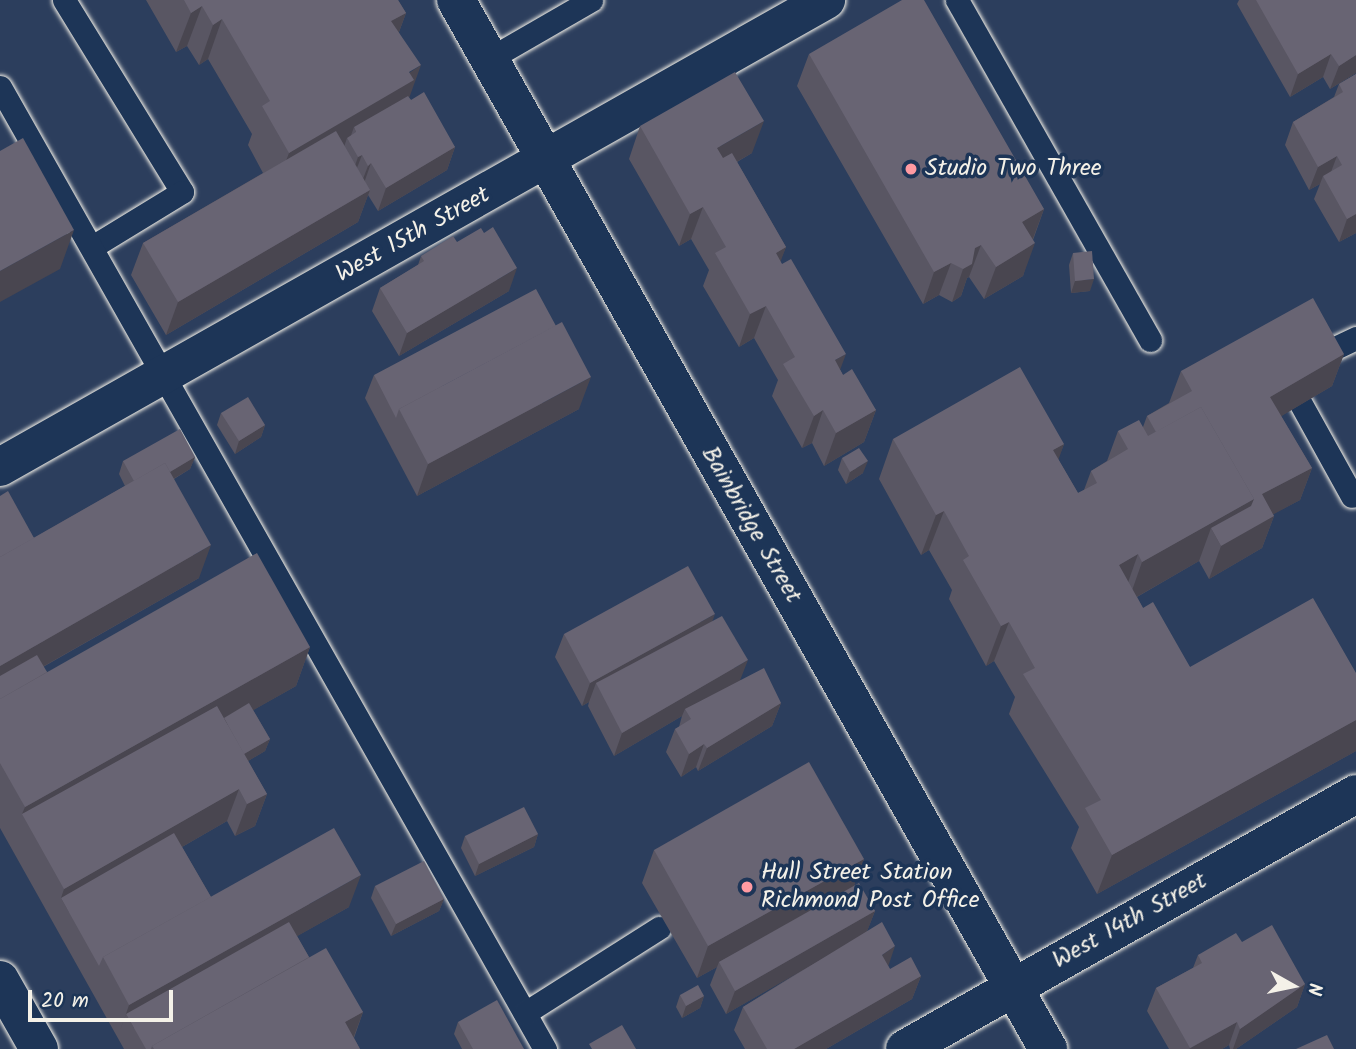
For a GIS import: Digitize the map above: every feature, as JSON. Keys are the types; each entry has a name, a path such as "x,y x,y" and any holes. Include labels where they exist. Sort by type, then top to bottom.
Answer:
{"street":[{"name":"Bainbridge Street","path":"456,0 544,161 1048,1049"},
{"name":"West 15th Street","path":"0,467 826,0"},
{"name":"West 14th Street","path":"905,1049 1356,794"},
{"path":"0,980 39,1049"}],"lane":[{"path":"64,0 182,192 92,247"},
{"path":"489,59 591,0"},
{"path":"957,0 1150,340"},
{"path":"0,87 545,1049"},
{"path":"1316,357 1356,338"},
{"path":"1301,404 1355,498"},
{"path":"525,1013 659,928"}],"building":[{"path":"184,0 398,0 406,13 391,21 421,65 409,72 414,80 289,153 262,106 270,101 222,19 213,25 202,6 191,13"},
{"path":"902,0 924,0 1044,209 1022,222 1035,243 996,267 981,245 975,248 972,264 963,269 951,263 934,272 809,54"},
{"path":"1256,0 1356,0 1356,55 1339,66 1331,54 1298,74"},
{"path":"735,72 764,121 717,148 723,158 732,153 786,247 776,253 782,264 791,259 846,354 835,360 843,375 852,369 876,410 836,433 823,410 814,416 783,364 795,357 766,306 750,314 715,253 726,247 703,207 690,214 640,126"},
{"path":"1356,74 1356,214 1347,219 1323,176 1342,165 1337,156 1318,167 1293,122 1343,92 1339,84"},
{"path":"424,92 455,147 386,188 371,163 368,166 362,155 358,157 347,138 356,132 354,127 408,96 411,100"},
{"path":"336,131 370,190 178,302 143,243"},
{"path":"23,138 74,230 0,271 0,151"},
{"path":"493,227 517,268 407,333 380,288 424,261 421,256 453,236 457,242 481,228 484,233"},
{"path":"1092,251 1094,279 1075,281 1073,253"},
{"path":"536,289 556,326 399,409 396,418 374,375"},
{"path":"1313,298 1344,354 1270,397 1312,468 1262,494 1274,516 1221,546 1211,528 1251,506 1254,499 1201,407 1156,432 1147,416 1192,391 1181,371"},
{"path":"562,322 591,377 428,464 399,409"},
{"path":"1020,367 1064,444 1053,450 1078,493 1097,483 1091,471 1128,449 1118,431 1139,420 1148,436 1201,407 1254,499 1142,562 1138,554 1119,565 1143,608 1153,602 1190,667 1313,598 1356,673 1356,720 1112,855 1085,808 1101,800 1023,674 1035,668 1009,622 1001,626 963,560 969,556 944,511 936,515 893,439"},
{"path":"248,397 265,425 239,441 221,413"},
{"path":"180,429 195,457 170,472 165,463 134,481 123,461"},
{"path":"859,448 868,461 850,472 842,458"},
{"path":"165,463 211,545 0,666 0,557"},
{"path":"8,491 34,538 0,557 0,496"},
{"path":"257,553 310,647 25,807 0,763 0,699"},
{"path":"688,566 715,614 590,683 564,634"},
{"path":"722,616 748,660 622,733 596,683"},
{"path":"37,655 47,672 0,699 0,676"},
{"path":"764,668 781,703 707,748 704,744 689,754 675,729 691,719 685,709"},
{"path":"249,703 270,739 244,754 224,718"},
{"path":"217,706 267,794 247,804 239,789 64,889 22,814"},
{"name":"Hull Street Station Richmond Post Office","path":"809,762 864,859 708,946 654,850"},
{"path":"524,807 538,834 479,864 465,836"},
{"path":"334,828 361,875 129,1005 103,957"},
{"path":"174,833 211,897 103,957 99,966 61,898"},
{"path":"424,861 444,899 396,924 375,886"},
{"path":"859,883 875,911 735,991 719,962"},
{"path":"289,922 309,957 151,1049 146,1049 126,1014"},
{"path":"882,922 895,946 882,955 890,969 911,957 921,976 794,1049 767,1049 743,1007"},
{"path":"1272,925 1305,984 1240,1029 1237,1022 1190,1048 1156,988 1202,963 1198,955 1236,933 1242,942"},
{"path":"326,948 363,1012 345,1022 360,1049 154,1049 152,1046"},
{"path":"698,985 704,996 686,1006 680,995"},
{"path":"497,1000 524,1049 473,1049 458,1022"},
{"path":"622,1025 636,1049 592,1049 589,1044"},
{"path":"1327,1035 1334,1049 1296,1049"}],"place":[{"name":"Studio Two Three","path":"911,169"},
{"name":"Hull Street Station Richmond Post Office","path":"747,887"}]}
